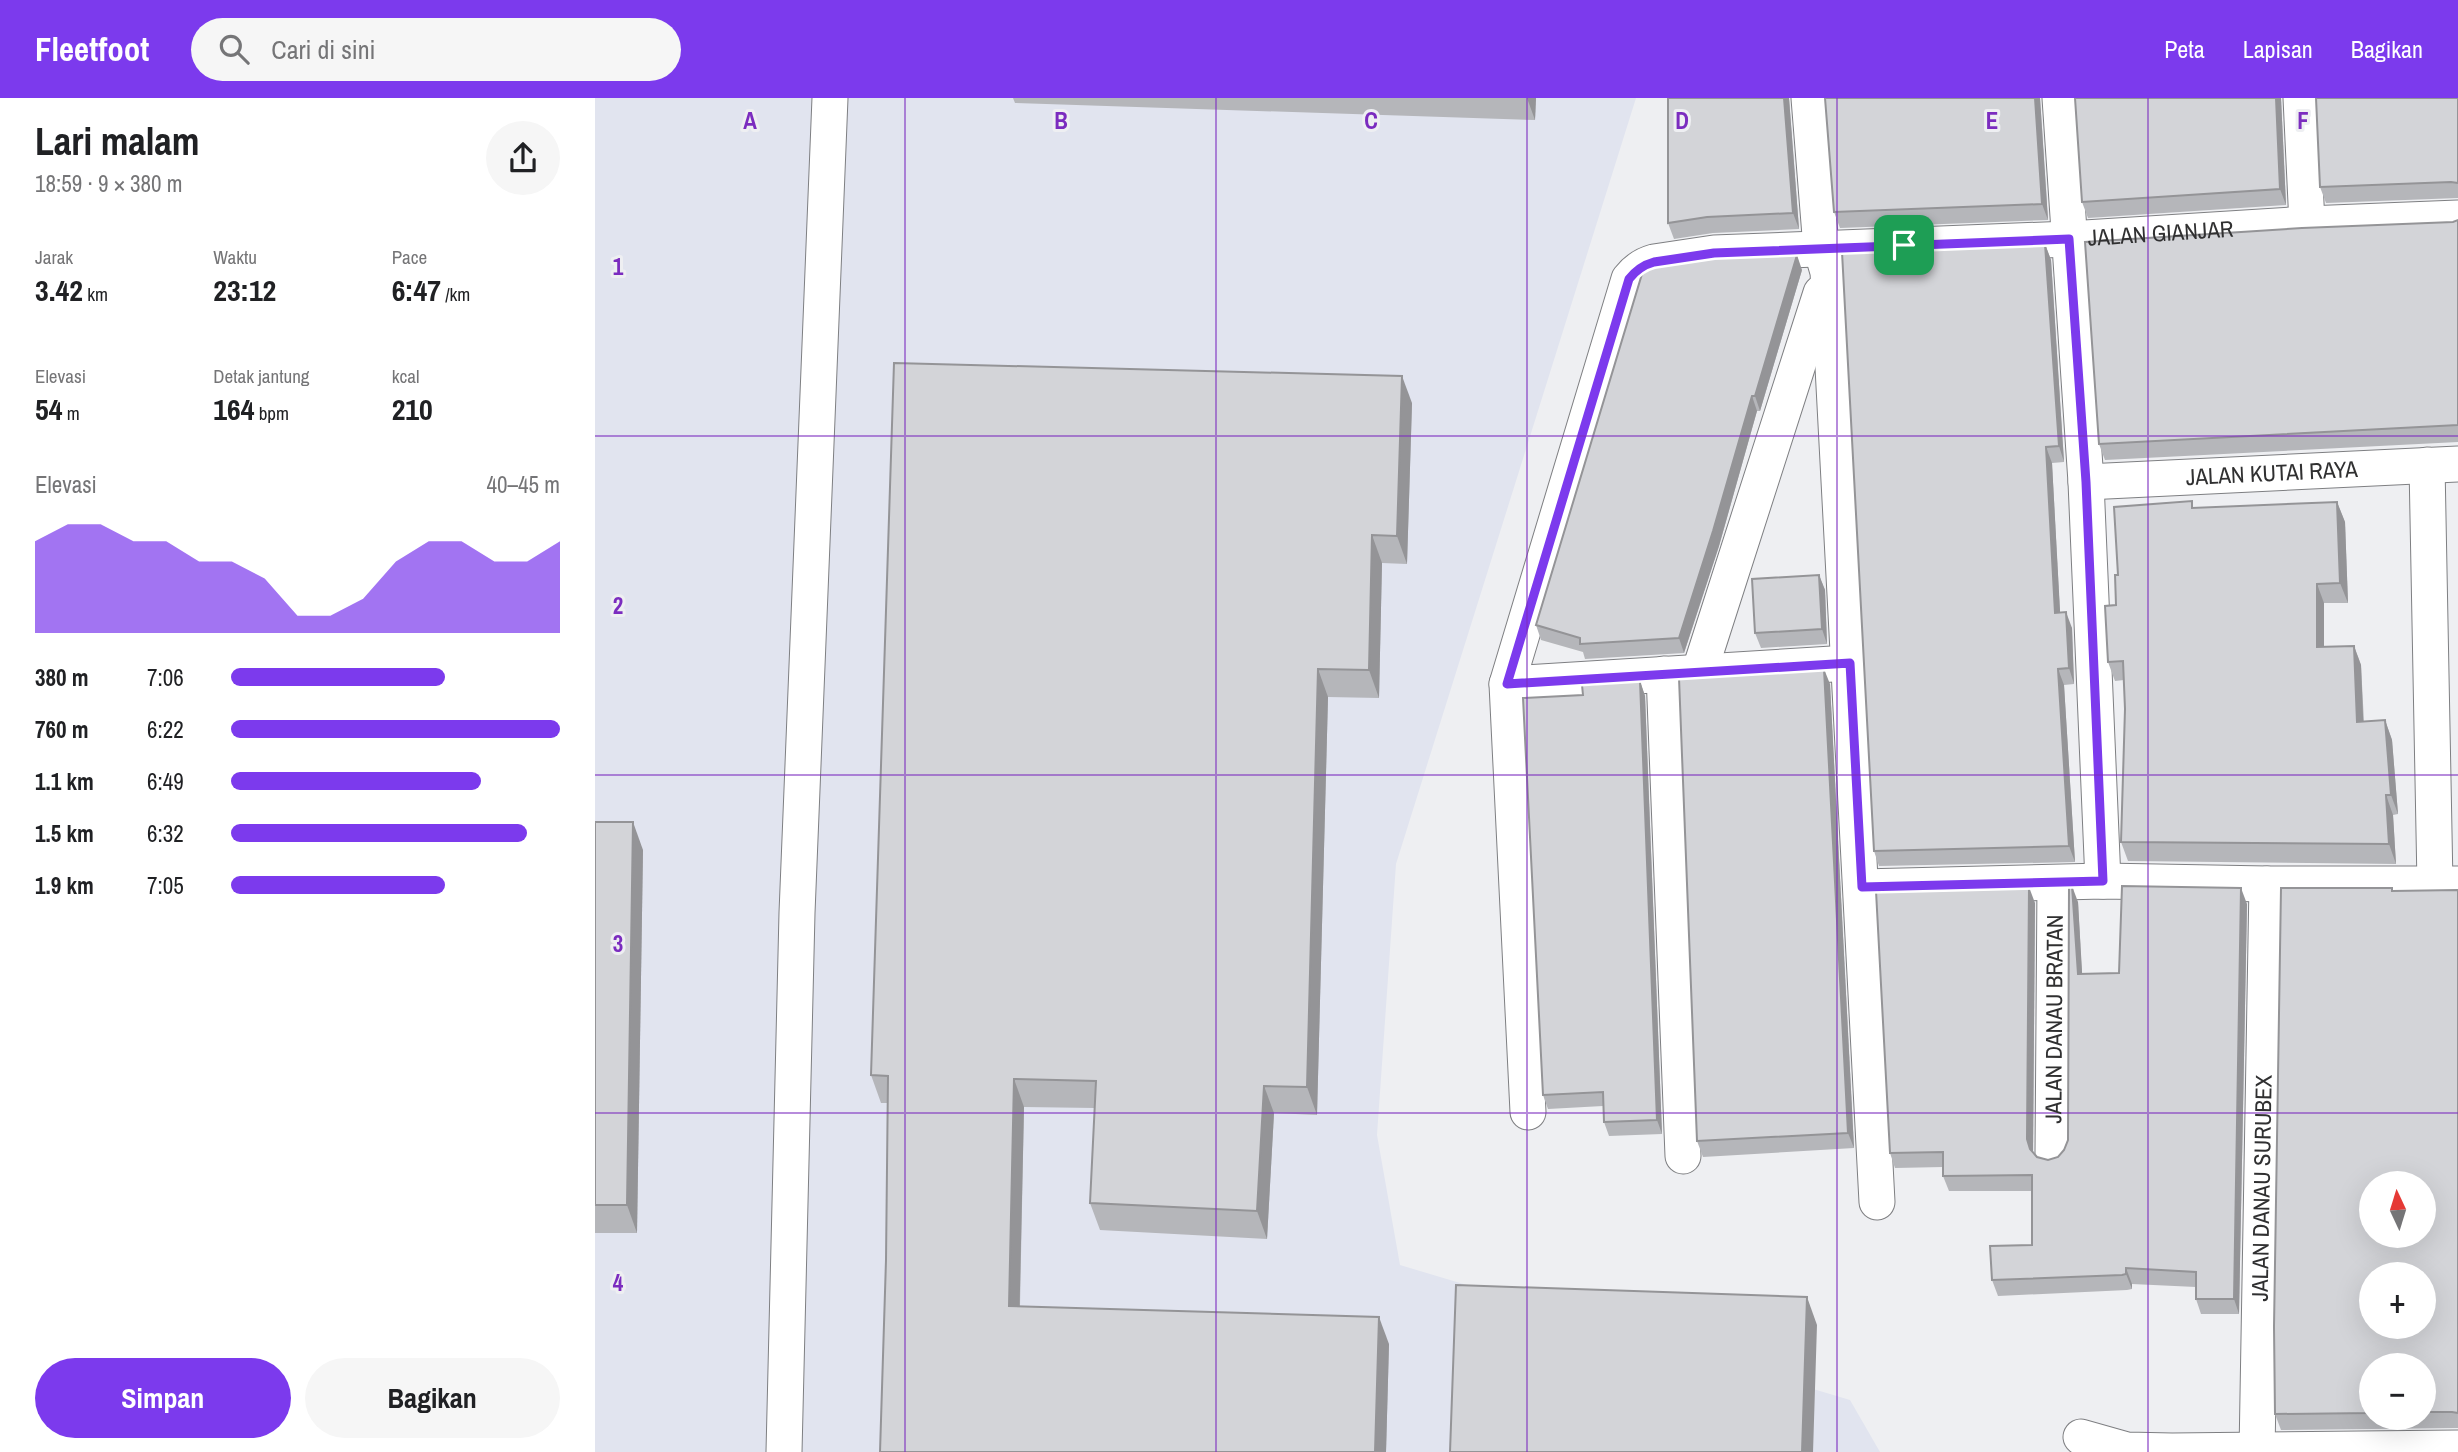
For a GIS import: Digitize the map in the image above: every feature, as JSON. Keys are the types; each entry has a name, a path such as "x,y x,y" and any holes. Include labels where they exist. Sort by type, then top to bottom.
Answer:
{"street":[{"path":"784,1452 797,913 830,98"},
{"path":"1809,98 1824,260 1850,663 1877,1202"},
{"path":"2060,98 2086,482 2103,881"},
{"path":"2301,98 2307,224"},
{"name":"JALAN GIANJAR","path":"1528,1112 1507,684 1629,279 1645,265 1654,262 1714,253 1824,260 2069,239 2307,224 2458,218"},
{"path":"1699,673 1824,260"},
{"path":"1862,887 2103,881 2447,884 2442,465"},
{"name":"JALAN KUTAI RAYA","path":"2086,482 2442,465"},
{"path":"1507,684 1850,663"},
{"path":"1664,674 1683,1156"},
{"name":"JALAN DANAU BRATAN","path":"2053,1154 2055,883"},
{"name":"JALAN DANAU SURUBEX","path":"2256,1451 2267,884"},
{"path":"2081,1437 2127,1450 2458,1448"}],"shaded area":[{"path":"595,98 1636,98 1396,864 1377,1135 1400,1265 1850,1400 1880,1452 595,1452"}],"building":[{"path":"1668,98 1784,98 1793,213 1707,217 1668,223"},
{"path":"1825,98 2035,98 2042,204 1834,212"},
{"path":"2075,98 2276,98 2280,189 2082,202"},
{"path":"2316,98 2458,98 2458,183 2320,187"},
{"path":"2458,220 2458,425 2099,444 2085,242"},
{"path":"2045,244 2059,446 2046,447 2055,613 2066,612 2069,668 2058,669 2069,846 1874,851 1842,252"},
{"path":"1797,255 1679,638 1580,644 1580,638 1536,625 1642,274 1653,267 1710,258"},
{"path":"894,363 1402,376 1397,536 1372,535 1369,670 1318,669 1307,1087 1264,1086 1257,1211 1090,1203 1096,1081 1014,1079 1009,1306 1379,1317 1375,1452 880,1452 888,1076 871,1075"},
{"path":"2192,501 2192,508 2337,502 2340,583 2317,584 2317,647 2354,646 2357,722 2385,720 2391,795 2386,795 2389,844 2121,842 2125,709 2123,661 2108,662 2105,606 2116,605 2115,575 2118,575 2114,507"},
{"path":"1819,575 1822,629 1755,633 1752,579"},
{"path":"1824,669 1848,1133 1697,1141 1679,678"},
{"path":"1640,681 1657,1120 1604,1122 1603,1092 1543,1095 1523,698 1583,695 1582,685"},
{"path":"595,822 633,822 627,1205 595,1205"},
{"path":"2069,886 2072,886 2078,974 2119,973 2122,886 2241,888 2234,1299 2196,1299 2196,1272 2126,1268 2126,1274 2122,1275 1992,1280 1990,1246 2032,1245 2032,1175 1943,1176 1943,1152 1890,1153 1876,891 2029,887 2027,1139 2030,1149 2037,1157 2048,1160 2058,1157 2068,1140"},
{"path":"2281,888 2458,890 2458,1413 2436,1412 2436,1353 2359,1353 2359,1413 2275,1414"},
{"path":"1456,1285 1807,1297 1802,1452 1450,1452"}],"route":[{"path":"2069,239 2086,482 2103,881 1862,887 1850,663 1507,684 1629,279 1636,271 1654,262 1714,253 1904,245 2069,239"}]}
